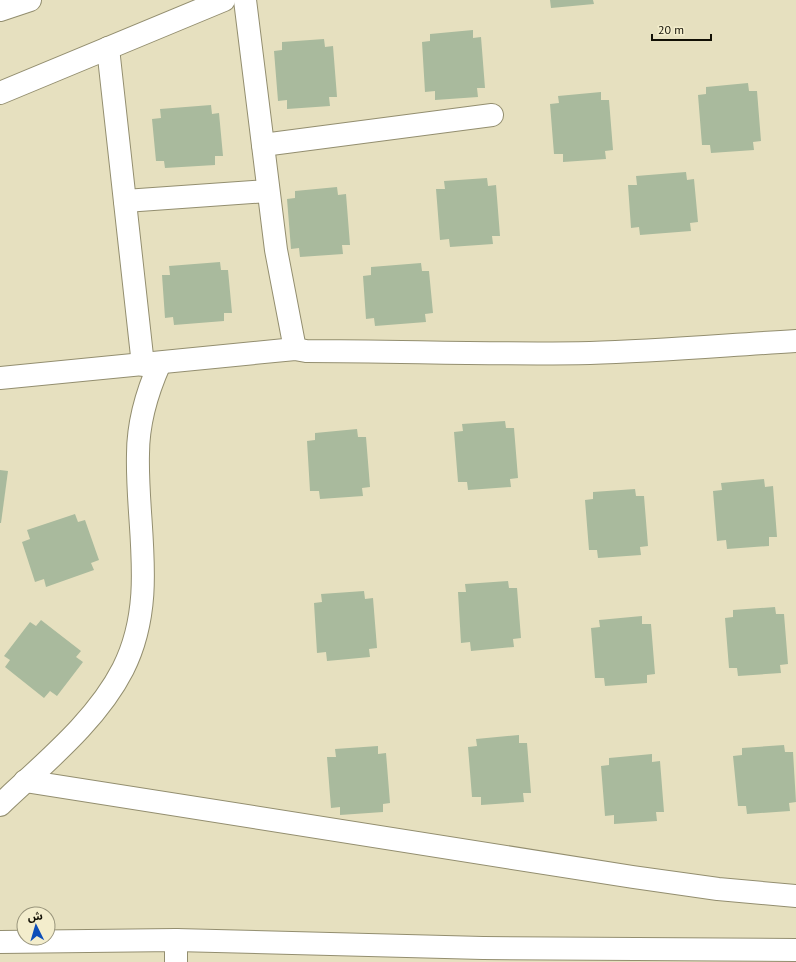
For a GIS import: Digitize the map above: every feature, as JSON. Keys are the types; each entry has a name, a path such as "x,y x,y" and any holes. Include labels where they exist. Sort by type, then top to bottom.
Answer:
{"street":[{"path":"0,10 30,0"},
{"path":"0,93 224,0"},
{"path":"245,0 276,250 295,349"},
{"path":"0,804 87,721 107,696 124,668 136,637 142,606 145,573 138,454 139,429 150,384 151,364 125,200 108,48"},
{"path":"263,145 492,115"},
{"path":"125,200 268,191"},
{"path":"0,378 295,349 306,351 479,354 590,353 671,350 796,341"},
{"path":"24,781 634,877 718,889 796,896"},
{"path":"0,942 176,940 337,953 634,956 783,954"},
{"path":"176,940 176,962"}],"building":[{"path":"550,0 593,0 594,4 551,8"},
{"path":"473,30 473,38 481,37 485,88 477,88 478,97 435,100 435,91 425,92 422,42 430,41 430,34"},
{"path":"324,39 325,47 333,46 337,97 329,97 330,106 287,109 287,100 278,101 274,51 282,50 282,42"},
{"path":"748,83 749,91 757,91 761,141 753,142 754,150 711,153 710,145 702,145 698,95 706,94 706,87"},
{"path":"601,92 601,100 609,100 613,150 605,151 606,159 563,162 563,154 554,154 550,104 559,103 558,96"},
{"path":"211,105 212,114 219,113 223,156 215,156 215,165 165,168 164,161 156,161 152,119 161,118 160,109"},
{"path":"686,172 687,180 694,179 698,222 690,223 691,231 640,235 639,227 631,228 628,185 637,185 636,176"},
{"path":"487,178 488,186 496,185 500,236 492,236 493,244 450,247 449,239 440,240 436,189 445,189 444,181"},
{"path":"337,187 338,195 346,194 350,245 342,245 343,254 300,257 299,248 291,249 287,199 295,198 295,191"},
{"path":"220,262 221,270 228,270 232,313 224,313 224,321 174,325 173,317 165,318 162,275 170,275 169,266"},
{"path":"421,263 422,271 429,271 433,313 425,314 426,322 375,326 374,318 366,319 363,276 371,275 371,267"},
{"path":"505,421 506,428 514,428 518,478 510,479 511,487 468,490 467,482 458,482 454,432 463,431 462,424"},
{"path":"357,429 358,437 366,437 370,487 362,488 363,496 320,499 319,491 310,491 307,441 315,440 315,433"},
{"path":"0,470 8,471 1,523 0,523"},
{"path":"764,479 765,487 773,486 777,537 769,537 769,546 727,549 726,540 717,541 713,491 722,490 721,483"},
{"path":"635,489 636,496 644,496 648,546 640,547 641,555 598,558 597,550 589,550 585,500 593,499 593,492"},
{"path":"75,514 78,522 85,520 99,560 91,563 94,570 46,587 44,579 35,582 22,542 30,539 27,530"},
{"path":"508,581 509,588 517,588 521,638 513,639 514,647 471,651 470,642 461,643 458,592 466,592 465,584"},
{"path":"364,591 365,599 373,598 377,648 369,649 370,657 327,661 326,652 317,653 314,603 322,602 321,594"},
{"path":"775,607 776,614 784,614 788,664 780,665 781,673 738,676 737,668 729,668 725,618 733,617 733,610"},
{"path":"642,616 642,624 651,624 655,674 647,675 647,683 605,686 604,678 595,678 591,628 600,627 599,620"},
{"path":"41,620 81,651 76,657 83,662 57,696 50,691 44,698 5,667 10,660 4,656 30,622 36,626"},
{"path":"519,735 519,743 527,743 531,793 523,793 524,802 481,805 481,797 472,797 468,747 477,746 476,739"},
{"path":"784,745 785,752 793,752 796,802 789,803 790,811 747,814 746,806 738,806 733,756 742,755 742,748"},
{"path":"378,746 378,754 386,753 390,803 383,804 383,812 340,815 340,807 331,808 327,757 336,757 335,749"},
{"path":"652,754 652,762 660,761 664,812 656,812 657,821 614,824 614,815 605,816 601,766 609,765 609,758"}]}
